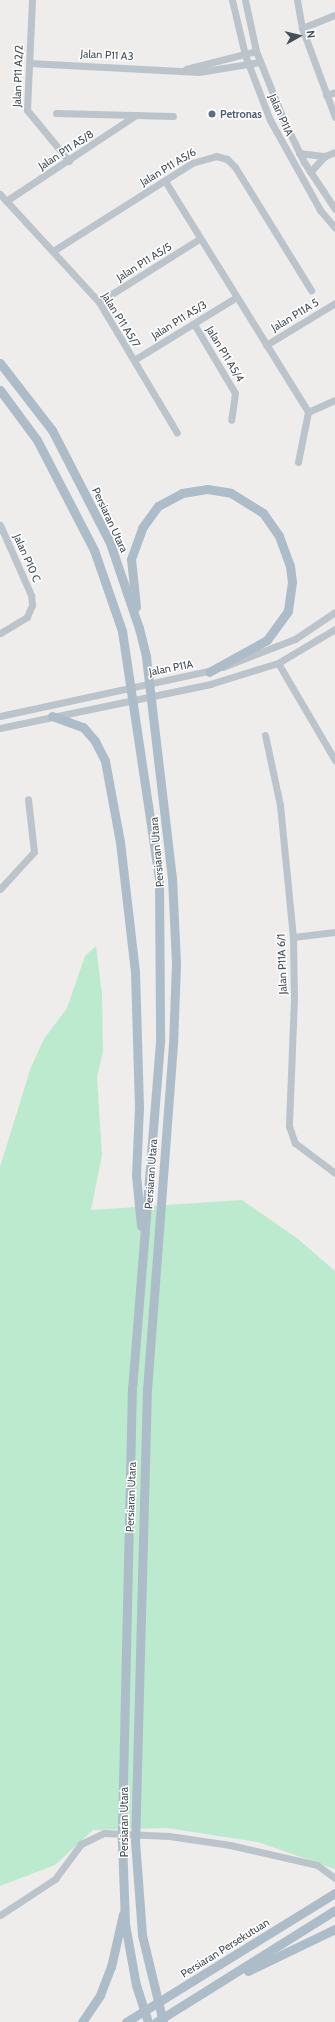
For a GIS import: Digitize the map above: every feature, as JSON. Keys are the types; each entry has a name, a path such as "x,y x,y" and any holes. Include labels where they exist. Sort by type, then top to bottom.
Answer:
{"main road":[{"name":"Persiaran Utara","path":"0,363 54,436 110,543 139,628 165,812 176,964 142,1506 136,1841 142,1935 163,2022"},
{"name":"Persiaran Utara","path":"0,390 37,440 94,550 129,660 152,814 162,949 160,1042 143,1249 128,1506 122,1841 125,1910 136,1985 148,2022"},
{"path":"139,628 131,559 135,542 150,515 171,498 193,490 218,490 242,498 263,513 278,536 290,566 292,596 281,626 267,640 209,672"},
{"path":"52,716 83,727 96,741 104,761 120,842 134,972 138,1107 136,1175 143,1249"},
{"name":"Persiaran Persekutuan","path":"126,2022 190,1984 335,1893"},
{"path":"82,2022 100,1995 111,1967 125,1910"},
{"path":"156,2022 335,1910"},
{"path":"194,1998 335,1929"}],"street":[{"name":"Jalan P11 A2/2","path":"32,0 27,110 69,160"},
{"name":"Jalan P11A","path":"232,0 248,65 270,120 291,162 335,228"},
{"name":"Jalan P11A","path":"244,0 260,62 300,153 310,172 335,209"},
{"path":"297,0 302,28 335,117"},
{"path":"302,28 335,15"},
{"name":"Jalan P11 A3","path":"184,70 256,51"},
{"name":"Jalan P11 A3","path":"29,63 184,70 199,72 260,62"},
{"path":"326,96 335,92"},
{"name":"Jalan P11 A5/8","path":"56,114 173,116"},
{"name":"Jalan P11 A5/8","path":"6,201 136,115"},
{"path":"300,153 324,156 335,152"},
{"path":"310,172 324,156"},
{"name":"Jalan P11 A5/6","path":"53,251 202,158 227,159 311,290"},
{"path":"165,181 235,298 308,412 298,462"},
{"name":"Jalan P11 A5/7","path":"0,194 99,302 177,433"},
{"name":"Jalan P11 A5/5","path":"99,302 200,240"},
{"name":"Jalan P11 A5/3","path":"134,360 235,298"},
{"name":"Jalan P11A 5","path":"266,345 335,303"},
{"name":"Jalan P11 A5/4","path":"194,324 235,392 231,420"},
{"path":"308,412 335,400"},
{"name":"Jalan P10 C","path":"0,525 31,594 32,604 27,617 0,634"},
{"name":"Jalan P11A","path":"0,716 108,692 209,672 272,650 335,612"},
{"path":"0,728 110,703 180,691 278,663 335,629"},
{"path":"278,663 335,760"},
{"name":"Jalan P11A 6/1","path":"265,735 280,805 292,937 294,999 289,1126 296,1143 335,1173"},
{"path":"0,889 34,852 28,799"},
{"path":"292,937 335,932"},
{"path":"0,1914 55,1878 81,1844 104,1833 169,1836 230,1845 317,1865 335,1878"}],"green space":[{"path":"96,946 102,994 103,1052 97,1077 102,1155 91,1210 242,1200 298,1239 335,1271 335,1869 258,1842 167,1828 93,1830 55,1865 0,1886 0,1167 31,1067 44,1039 67,1008 85,956"}],"place":[{"name":"Petronas","path":"212,114"}]}
